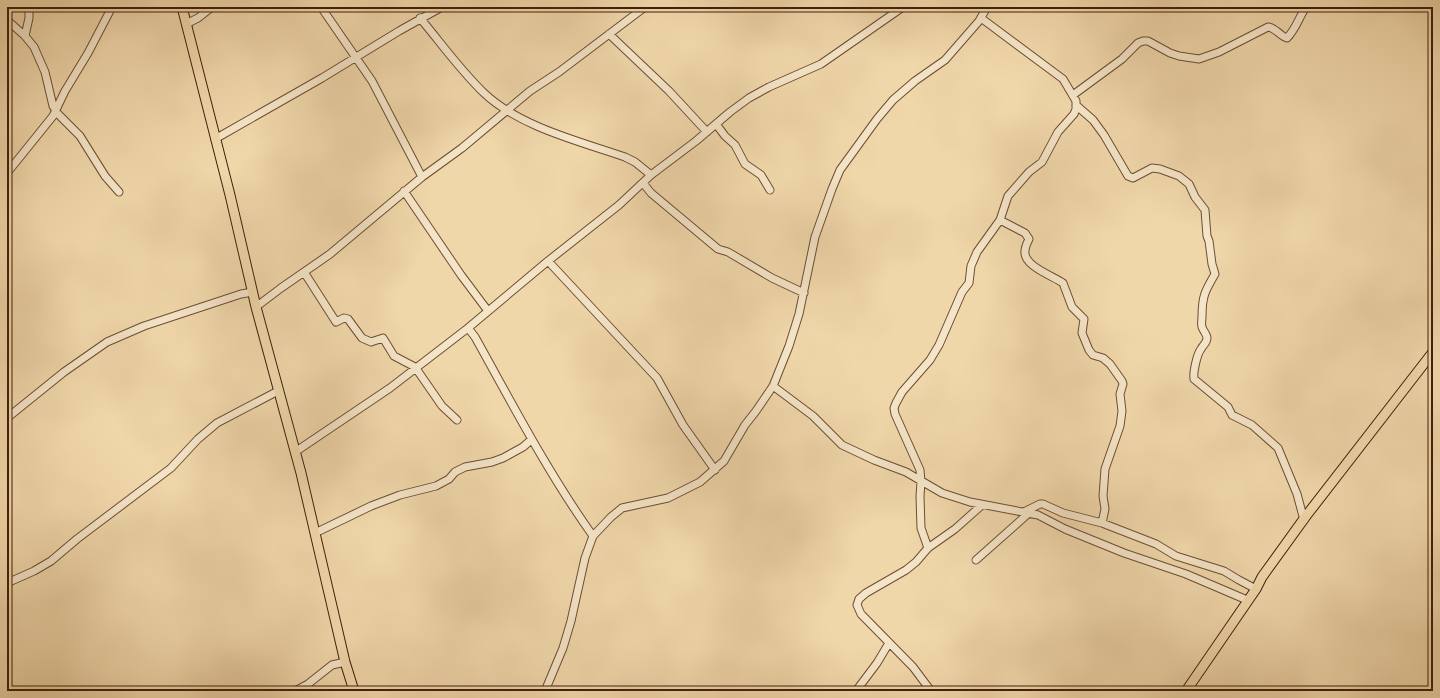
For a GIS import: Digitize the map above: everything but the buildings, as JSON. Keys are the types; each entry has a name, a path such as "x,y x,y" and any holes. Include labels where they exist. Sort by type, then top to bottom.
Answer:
{"main road":[{"path":"182,7 230,195 256,307 316,533 345,662 354,691"},
{"path":"1186,691 1256,589 1262,577 1433,352"}],"street":[{"path":"25,36 29,18 28,7"},
{"path":"7,173 50,121 65,91 95,41 112,7"},
{"path":"186,24 198,18 212,7"},
{"path":"321,7 372,81 422,177"},
{"path":"215,139 322,78 420,18 442,7"},
{"path":"256,307 330,254 404,191 462,148 530,91 560,72 645,7"},
{"path":"295,452 390,388 415,367 468,328 618,205 651,175 696,142 749,98 825,61 903,7"},
{"path":"545,691 563,648 571,621 585,558 593,536 622,508 668,498 700,482 724,461 746,425 773,386 795,330 804,294 813,244 840,170 877,119 893,100 915,81 945,60 970,32 981,18 987,7"},
{"path":"1073,95 1122,59 1138,43 1143,41 1148,41 1174,54 1199,59 1219,52 1268,27 1271,27 1287,38 1295,28 1306,7"},
{"path":"420,18 472,80 485,93 507,110 554,133 625,157 636,162 651,175"},
{"path":"928,548 921,528 921,482 918,465 895,414 894,408 902,392 930,360 939,345 962,292 968,283 971,266 977,252 1000,220 1008,196 1029,172 1042,162 1058,132 1074,114 1077,106 1076,100 1063,79 981,18"},
{"path":"7,20 25,36 34,47 45,72 53,106 80,136 105,176 120,192"},
{"path":"609,34 669,91 707,132"},
{"path":"1077,106 1093,120 1128,176 1133,178 1152,168 1160,169 1178,176 1189,184 1196,199 1204,208 1206,217 1206,232 1215,274 1209,283 1202,302 1202,327 1207,339 1200,350 1194,369 1194,379 1228,407 1232,415 1252,425 1278,448 1297,494 1304,520"},
{"path":"716,124 725,136 735,145 745,164 761,175 770,190"},
{"path":"643,183 651,193 718,249 728,252 772,278 804,294"},
{"path":"404,191 461,275 488,311"},
{"path":"1000,220 1028,236 1029,239 1024,252 1027,260 1049,276 1063,283 1072,306 1084,319 1082,333 1089,350 1095,356 1104,358 1122,381 1123,386 1120,394 1122,411 1120,426 1105,469 1103,496 1105,509 1102,523"},
{"path":"548,261 657,378 683,425 715,470"},
{"path":"304,272 336,322 344,318 348,319 362,338 371,342 383,338 394,356 415,367 442,406 457,420"},
{"path":"7,418 64,372 107,342 144,326 241,294 253,292"},
{"path":"468,328 475,337 531,440 573,508 593,536"},
{"path":"773,386 813,416 842,445 874,460 906,472 942,493 982,504 1038,515 1065,529 1124,553 1186,574 1247,600"},
{"path":"7,583 34,571 51,561 82,534 171,468 198,439 217,423 278,391"},
{"path":"316,533 371,506 400,495 436,486 449,479 455,472 465,467 492,462 503,458 523,447 531,440"},
{"path":"931,691 913,667 861,614 857,605 859,599 866,593 906,570 916,562 928,548 955,529 982,504"},
{"path":"976,560 1027,513 1040,504 1043,504 1063,513 1102,523 1156,544 1185,560 1224,571 1256,589"},
{"path":"856,691 877,664 889,643"},
{"path":"295,691 308,684 332,665 345,662"}]}
